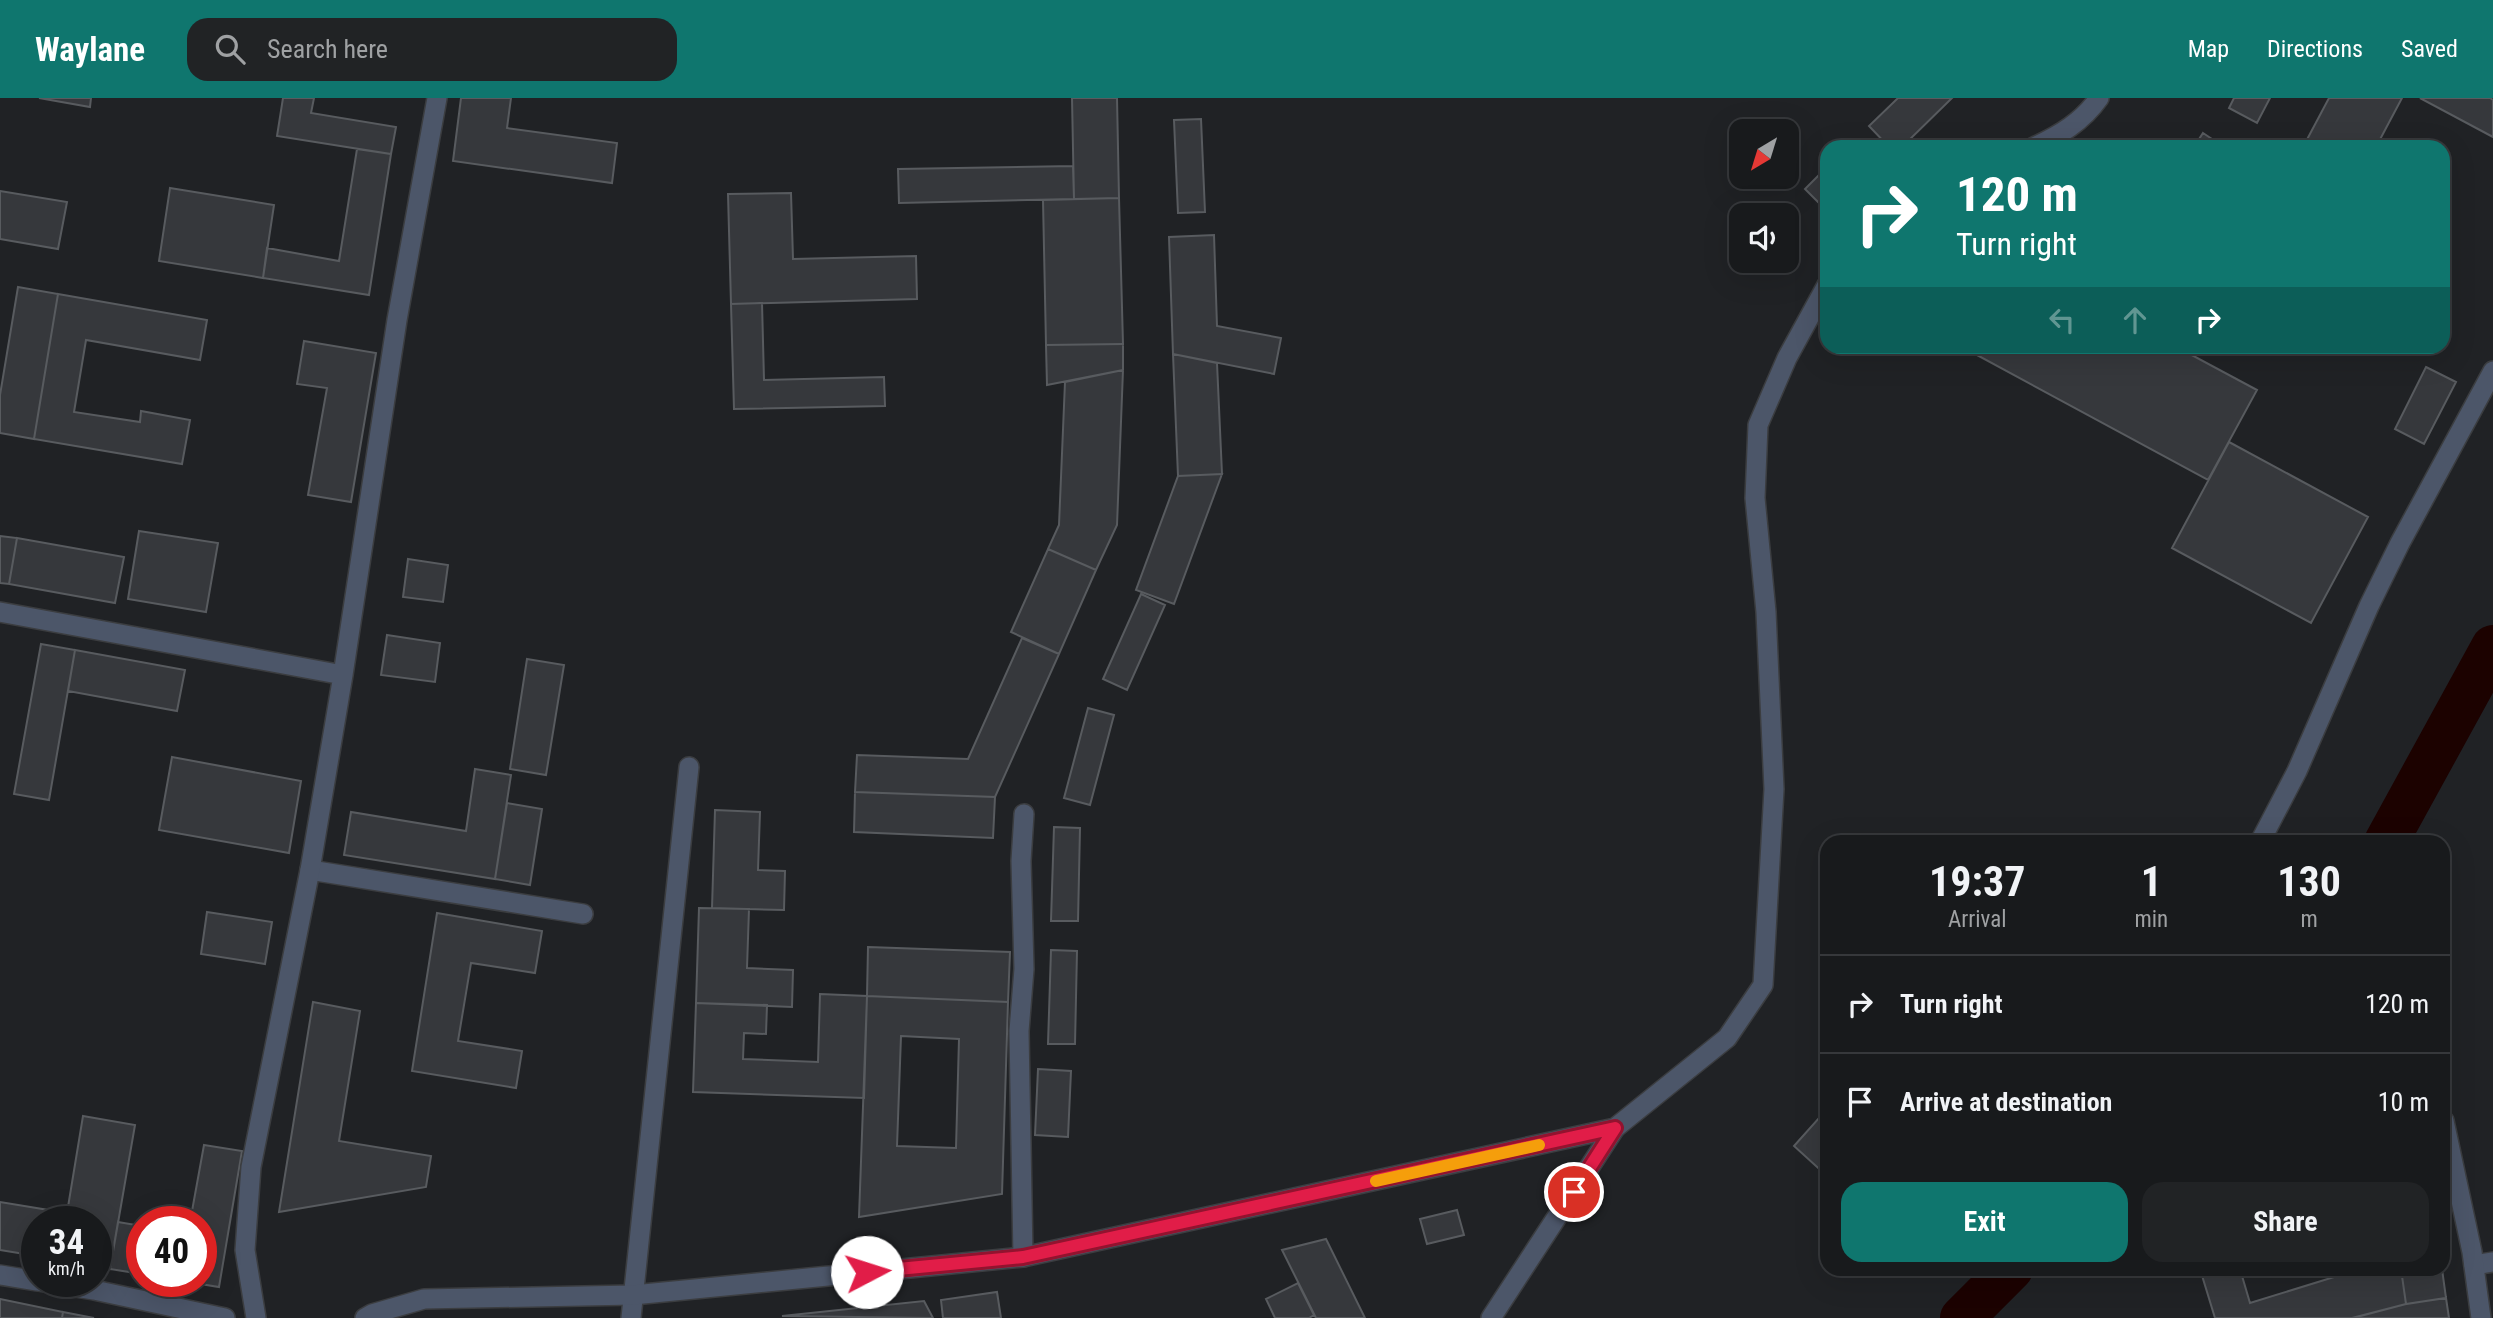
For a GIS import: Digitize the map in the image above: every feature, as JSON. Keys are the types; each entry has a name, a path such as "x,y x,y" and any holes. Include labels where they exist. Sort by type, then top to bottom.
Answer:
{"street":[{"path":"256,1318 245,1250 250,1167 310,870 343,675 397,320 437,98"},
{"path":"2048,140 2064,132 2090,111 2099,98"},
{"path":"1491,1318 1615,1128 1727,1038 1763,985 1774,789 1766,612 1755,498 1758,425 1787,358 1820,298"},
{"path":"2264,835 2297,771 2369,606 2400,543 2493,371"},
{"path":"0,612 343,675"},
{"path":"631,1318 689,767"},
{"path":"1023,1257 1019,1031 1024,969 1021,861 1024,814"},
{"path":"310,870 583,914"},
{"path":"365,1318 424,1299 633,1295 1023,1257 1615,1128"},
{"path":"2450,1142 2484,1264 2481,1318"},
{"path":"0,1275 21,1278"},
{"path":"112,1294 225,1318"}],"building":[{"path":"39,98 91,98 90,107"},
{"path":"283,98 314,98 311,113 396,127 391,154 277,136"},
{"path":"461,98 511,98 507,128 617,143 612,183 453,161"},
{"path":"1072,98 1117,98 1119,198 1074,199"},
{"path":"1898,98 1952,98 1909,140 1882,140 1869,126"},
{"path":"2234,98 2270,98 2257,123 2229,108"},
{"path":"2329,98 2402,98 2380,140 2307,140"},
{"path":"2420,98 2490,98 2493,100 2493,137"},
{"path":"1201,119 1205,212 1178,213 1174,120"},
{"path":"2203,133 2214,140 2198,140"},
{"path":"357,149 391,154 369,295 263,278 267,248 339,261"},
{"path":"1073,166 1074,199 899,203 898,169"},
{"path":"1820,174 1820,204 1805,189"},
{"path":"170,188 274,205 263,278 159,261"},
{"path":"0,191 67,202 58,249 0,239"},
{"path":"791,193 793,259 916,256 917,299 731,304 728,194"},
{"path":"1119,198 1123,344 1046,345 1043,200"},
{"path":"1214,235 1217,326 1281,338 1274,374 1173,354 1169,237"},
{"path":"18,287 58,294 34,439 0,433 0,395"},
{"path":"58,294 207,320 200,360 86,340 74,412 140,422 141,411 190,420 182,464 34,439"},
{"path":"762,303 764,380 884,377 885,406 734,409 731,304"},
{"path":"304,341 376,353 351,502 308,495 327,388 297,384"},
{"path":"1123,344 1123,370 1047,385 1046,345"},
{"path":"1173,354 1217,363 1222,474 1178,476"},
{"path":"1975,354 2190,354 2257,390 2208,480"},
{"path":"2426,367 2456,382 2424,444 2395,429"},
{"path":"1123,370 1117,525 1096,570 1048,549 1059,525 1065,382"},
{"path":"2229,442 2368,517 2311,623 2172,548"},
{"path":"1222,474 1174,604 1136,590 1178,476"},
{"path":"139,531 218,543 206,612 128,599"},
{"path":"0,536 17,538 9,584 0,583"},
{"path":"17,538 124,557 115,603 9,584"},
{"path":"1048,549 1096,570 1059,654 1011,632"},
{"path":"408,559 448,565 443,602 403,597"},
{"path":"1141,594 1165,605 1127,690 1103,679"},
{"path":"387,635 440,643 435,682 381,675"},
{"path":"1022,638 1059,654 995,797 855,792 857,755 968,759"},
{"path":"41,644 75,650 49,800 14,794"},
{"path":"75,650 185,670 177,711 68,691"},
{"path":"527,659 564,665 546,775 510,769"},
{"path":"1088,708 1114,715 1090,805 1064,798"},
{"path":"172,757 301,781 289,853 159,830"},
{"path":"475,769 511,775 495,879 344,855 351,812 466,831"},
{"path":"855,792 995,797 993,838 854,832"},
{"path":"507,803 542,809 530,885 495,879"},
{"path":"715,810 760,812 758,870 785,871 784,910 712,908"},
{"path":"1054,827 1080,828 1078,921 1051,921"},
{"path":"699,908 749,909 747,968 793,970 792,1007 696,1003"},
{"path":"207,912 272,922 265,964 201,954"},
{"path":"437,913 542,931 535,973 471,963 458,1041 522,1051 516,1088 412,1071"},
{"path":"868,947 1010,952 1008,1002 867,996"},
{"path":"1051,950 1077,951 1075,1044 1048,1044"},
{"path":"820,994 867,996 864,1098 693,1092 696,1003 767,1005 766,1034 744,1033 743,1059 818,1062"},
{"path":"867,996 1008,1002 1002,1194 859,1217","holes":["901,1036 959,1039 956,1148 897,1146"]},
{"path":"313,1002 360,1011 339,1141 431,1156 426,1187 279,1212"},
{"path":"1038,1069 1071,1071 1068,1137 1035,1135"},
{"path":"83,1116 135,1125 112,1257 112,1206 68,1206"},
{"path":"1820,1117 1820,1170 1794,1146"},
{"path":"204,1145 242,1151 219,1287 217,1206 193,1206"},
{"path":"0,1202 24,1206 21,1206 21,1253 0,1250"},
{"path":"1457,1210 1464,1235 1427,1244 1420,1219"},
{"path":"118,1222 126,1223 126,1272 112,1269"},
{"path":"1326,1239 1365,1318 1316,1318 1282,1250"},
{"path":"2202,1276 2242,1276 2250,1303 2337,1276 2402,1276 2406,1304 2352,1318 2215,1318"},
{"path":"2402,1276 2443,1276 2446,1298 2406,1304"},
{"path":"1298,1283 1314,1315 1309,1318 1275,1318 1266,1299"},
{"path":"997,1292 1001,1318 943,1318 941,1300"},
{"path":"2446,1298 2449,1318 2353,1318 2406,1304"},
{"path":"0,1299 63,1312 62,1318 0,1318"},
{"path":"924,1301 933,1318 782,1316"},
{"path":"63,1312 94,1318 62,1318"}],"waterway":[{"path":"2390,835 2493,647"},
{"path":"1962,1318 2004,1276"}],"slow traffic":[{"path":"1376,1181 1539,1145"}],"route":[{"path":"867,1272 1023,1257 1615,1128 1574,1192"}]}
